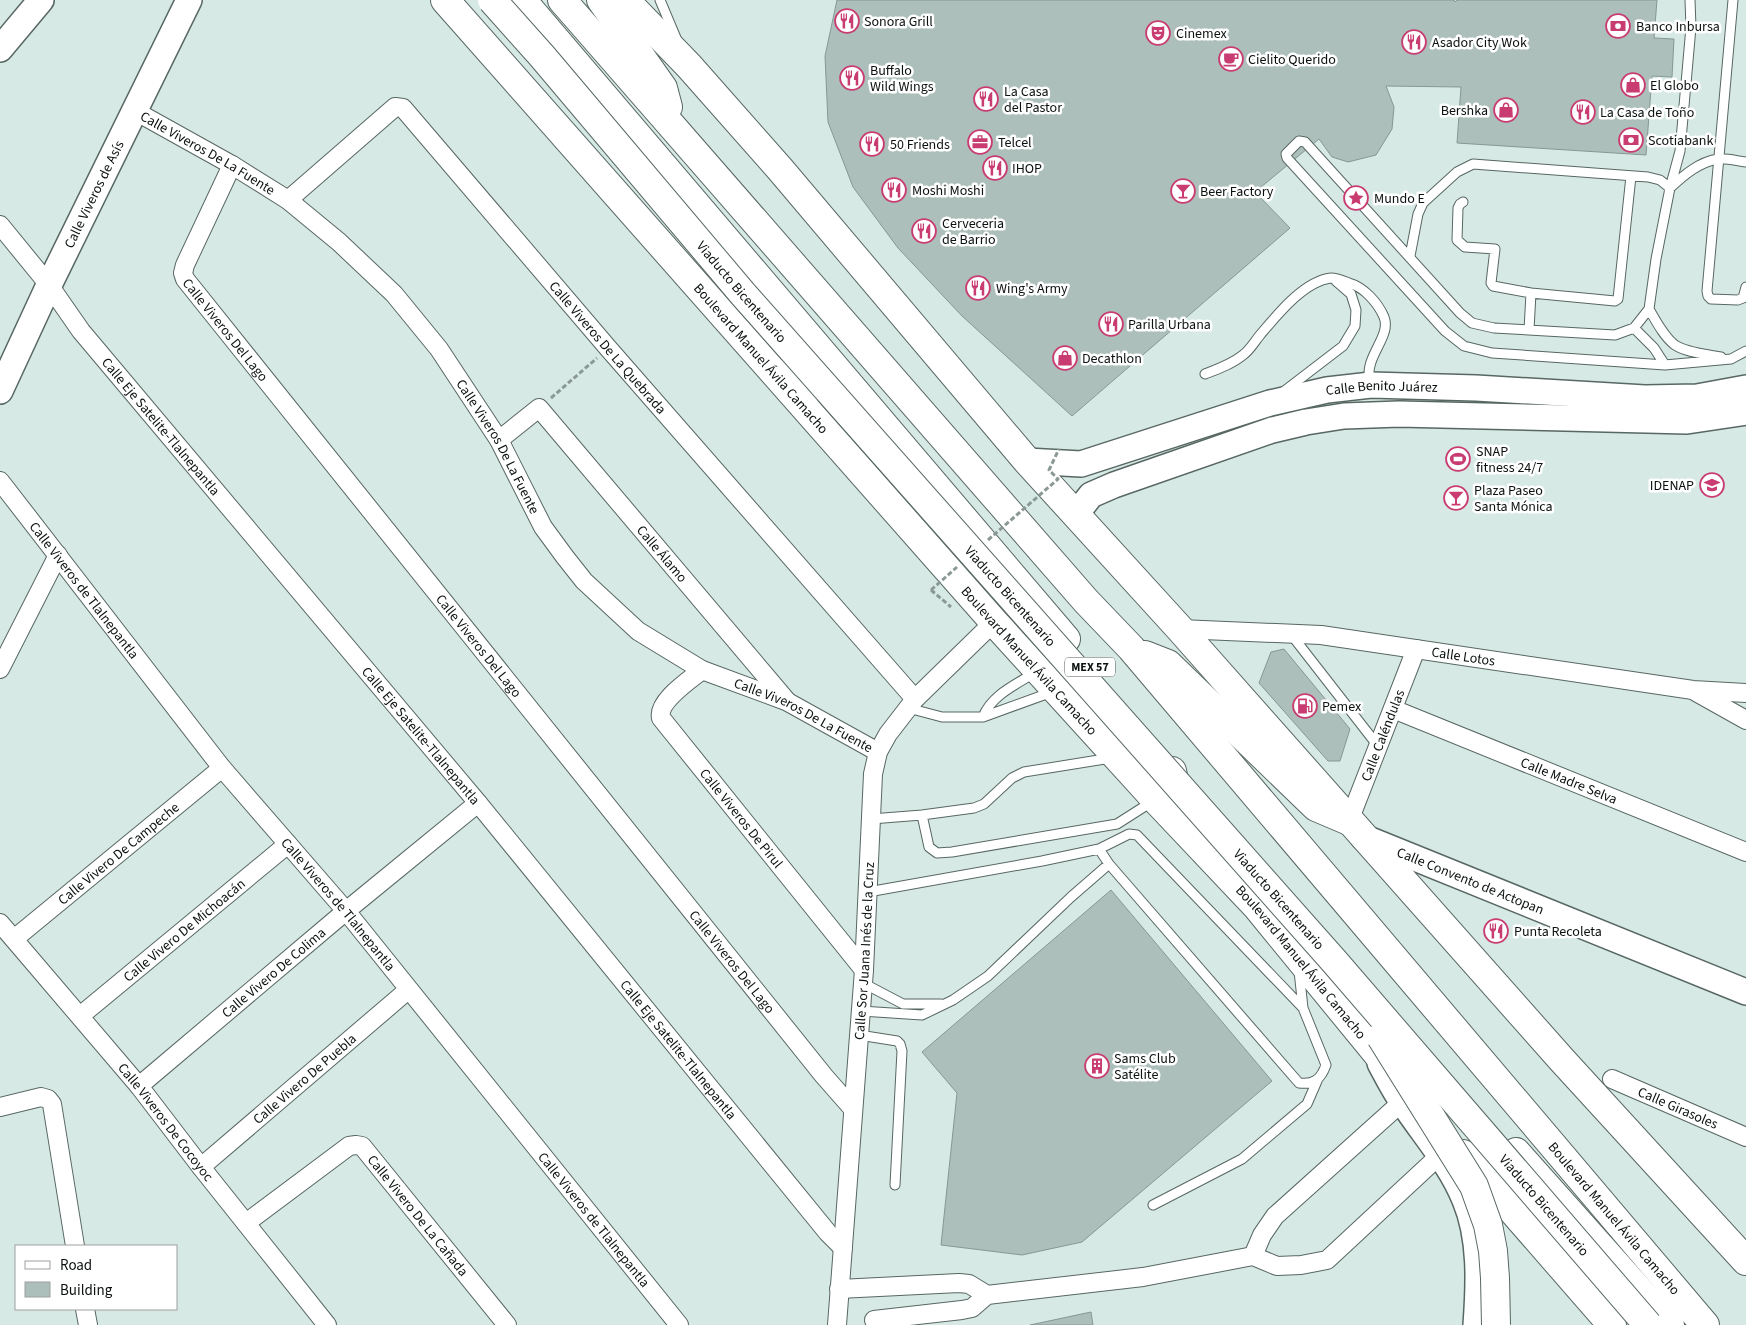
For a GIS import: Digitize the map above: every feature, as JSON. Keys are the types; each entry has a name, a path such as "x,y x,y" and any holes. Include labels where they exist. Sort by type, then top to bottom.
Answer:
{"main road":[{"path":"0,49 41,0"},
{"name":"Calle Viveros de Asís","path":"0,392 49,285 189,0"},
{"name":"Boulevard Manuel Ávila Camacho","path":"445,0 994,622 1119,757 1155,799 1257,907 1371,1048 1612,1325"},
{"name":"Viaducto Bicentenario","path":"492,0 743,294 1334,961 1648,1325"},
{"name":"Boulevard Manuel Ávila Camacho","path":"522,0 1169,760 1670,1325"},
{"name":"Boulevard Manuel Ávila Camacho","path":"562,0 1086,600 1131,648 1705,1325"},
{"path":"601,0 663,88 672,125"},
{"path":"625,0 689,66 792,184 1027,461 1180,629 1562,1060 1746,1261"},
{"path":"775,373 862,399"},
{"name":"Calle Benito Juárez","path":"1027,461 1081,464 1270,403 1327,390 1372,385 1476,388 1645,398 1697,397 1746,388"},
{"path":"1270,403 1272,430"},
{"name":"Calle Benito Juárez","path":"1076,514 1091,495 1114,485 1272,430 1344,416 1399,414 1687,421 1746,412"},
{"path":"1131,648 1168,664 1316,807 1356,829"},
{"path":"1169,760 1184,828"},
{"name":"Calle Convento de Actopan","path":"1356,829 1746,992"},
{"path":"1334,961 1474,1186 1488,1225 1493,1251 1496,1325"},
{"path":"1371,1048 1402,1102 1440,1155 1466,1201 1476,1242 1479,1284 1476,1325"}],"street":[{"name":"Calle Viveros De La Quebrada","path":"288,200 395,107 403,108 912,704"},
{"name":"Calle Viveros De La Fuente","path":"135,111 232,164 288,200 339,242 394,294 439,349 499,440 543,527 584,581 638,631 702,670 786,701 878,752"},
{"name":"Calle Viveros Del Lago","path":"232,164 185,265 183,273 185,279 818,1068 853,1109"},
{"name":"Calle Eje Satelite-Tlalnepantla","path":"0,225 49,285 81,331 478,803 842,1248"},
{"path":"499,440 539,408"},
{"name":"Calle Álamo","path":"539,408 786,701"},
{"name":"Calle Viveros de Tlalnepantla","path":"0,482 222,768 346,911 679,1325"},
{"path":"0,669 58,555"},
{"name":"Calle Sor Juana Inés de la Cruz","path":"837,1325 864,976 873,774 878,752 888,734 912,704 994,622"},
{"name":"Calle Lotos","path":"1180,629 1321,635 1693,690 1746,692"},
{"name":"Calle Caléndulas","path":"1356,829 1378,746 1416,649"},
{"name":"Calle Viveros De Pirul","path":"702,670 664,703 659,712 660,718 864,976"},
{"path":"1693,690 1746,720"},
{"name":"Calle Madre Selva","path":"1392,709 1746,852"},
{"name":"Calle Vivero De Campeche","path":"14,939 222,768"},
{"name":"Calle Vivero De Colima","path":"139,1086 346,911 478,803"},
{"name":"Calle Vivero De Michoacán","path":"80,1016 288,844"},
{"name":"Calle Viveros De Cocoyoc","path":"0,923 139,1086 327,1325"},
{"name":"Calle Vivero De Puebla","path":"201,1167 408,990"},
{"name":"Calle Girasoles","path":"1612,1080 1746,1136"},
{"path":"0,1107 41,1097 48,1099 52,1104 75,1245"},
{"path":"1253,1256 1262,1235 1276,1216 1402,1102"},
{"name":"Calle Vivero De La Cañada","path":"246,1223 349,1146 362,1146 507,1325"},
{"path":"874,1320 972,1308 987,1295 1143,1277 1253,1256 1277,1266 1301,1265 1327,1260 1440,1155"},
{"path":"839,1289 959,1283 969,1284 987,1295"},
{"path":"85,1310 88,1325"}],"lane":[{"path":"660,0 689,66"},
{"path":"1690,0 1691,26 1680,151 1670,188 1656,259 1649,310 1634,328 1615,335 1494,328 1472,323 1460,313 1305,142 1299,141 1286,154 1287,158 1445,331 1464,346 1492,353 1665,365 1731,359 1746,351"},
{"path":"1733,0 1707,291 1711,299 1738,300 1743,298 1746,287"},
{"path":"1670,188 1685,174 1703,164 1719,159 1746,162"},
{"path":"1410,256 1418,214 1423,203 1457,172 1473,164 1631,176 1660,180 1670,188"},
{"path":"1463,202 1458,208 1456,236 1458,243 1465,247 1495,249 1491,285 1531,293 1618,301 1631,176"},
{"path":"1270,403 1301,376 1343,346 1355,326 1356,310 1351,294 1332,278"},
{"path":"1205,374 1244,355 1290,302 1312,284 1332,278 1356,285 1376,301 1385,319 1383,337 1370,363 1368,375 1372,385"},
{"path":"1529,330 1531,293"},
{"path":"1649,310 1668,339 1675,345 1731,359"},
{"path":"1634,328 1654,348 1665,365"},
{"path":"1290,633 1378,746"},
{"path":"983,717 993,700 1038,670"},
{"path":"912,704 942,717 983,717 1057,690"},
{"path":"871,819 974,808 984,804 1012,778 1024,772 1119,757"},
{"path":"922,815 929,847 937,853 952,852 1117,824 1155,799"},
{"path":"868,892 1099,849 1130,834 1137,835 1303,1008"},
{"path":"1099,849 1109,864 1299,1083 1308,1084 1317,1081"},
{"path":"861,1011 922,1015 953,1000 988,976 1071,896 1109,864"},
{"path":"1153,1205 1242,1159 1307,1104 1317,1081 1323,1074 1326,1064 1303,1008 1297,956"},
{"path":"864,976 903,1004 944,1004"},
{"path":"859,1035 897,1041 902,1051 895,1184"}],"path":[{"path":"1691,26 1731,29"},
{"path":"539,408 608,348"},
{"path":"983,545 1058,479 1049,470 1060,449"},
{"path":"950,608 931,590 961,564"}],"building":[{"name":"Mundo E","path":"837,0 1454,0 1455,2 1457,0 1657,0 1654,38 1674,39 1672,77 1652,76 1646,155 1457,143 1461,87 1386,86 1394,107 1392,129 1376,155 1348,162 1332,157 1319,139 1255,192 1290,228 1072,416 962,316 898,248 853,187 828,122 825,56"},
{"name":"Pemex","path":"1284,649 1350,729 1340,761 1328,761 1259,683 1271,652"},
{"name":"Sams Club Satélite","path":"1111,890 1272,1081 1082,1242 1022,1255 941,1245 957,1093 922,1052"},
{"path":"1091,1312 1093,1325 1030,1325"}],"place":[{"name":"Sonora Grill","path":"847,21"},
{"name":"Banco Inbursa","path":"1618,26"},
{"name":"Cinemex","path":"1158,33"},
{"name":"Asador City Wok","path":"1414,42"},
{"name":"Cielito Querido","path":"1231,59"},
{"name":"Buffalo Wild Wings","path":"852,78"},
{"name":"El Globo","path":"1633,85"},
{"name":"La Casa del Pastor","path":"986,99"},
{"name":"Bershka","path":"1506,110"},
{"name":"La Casa de Toño","path":"1583,112"},
{"name":"Scotiabank","path":"1631,140"},
{"name":"Telcel","path":"980,142"},
{"name":"50 Friends","path":"872,144"},
{"name":"IHOP","path":"995,168"},
{"name":"Moshi Moshi","path":"894,190"},
{"name":"Beer Factory","path":"1183,191"},
{"name":"Mundo E","path":"1356,198"},
{"name":"Cerveceria de Barrio","path":"924,231"},
{"name":"Wing's Army","path":"978,288"},
{"name":"Parilla Urbana","path":"1111,324"},
{"name":"Decathlon","path":"1065,358"},
{"name":"SNAP fitness 24/7","path":"1458,459"},
{"name":"IDENAP","path":"1712,485"},
{"name":"Plaza Paseo Santa Mónica","path":"1456,498"},
{"name":"Pemex","path":"1305,706"},
{"name":"Punta Recoleta","path":"1496,931"},
{"name":"Sams Club Satélite","path":"1097,1066"}]}
